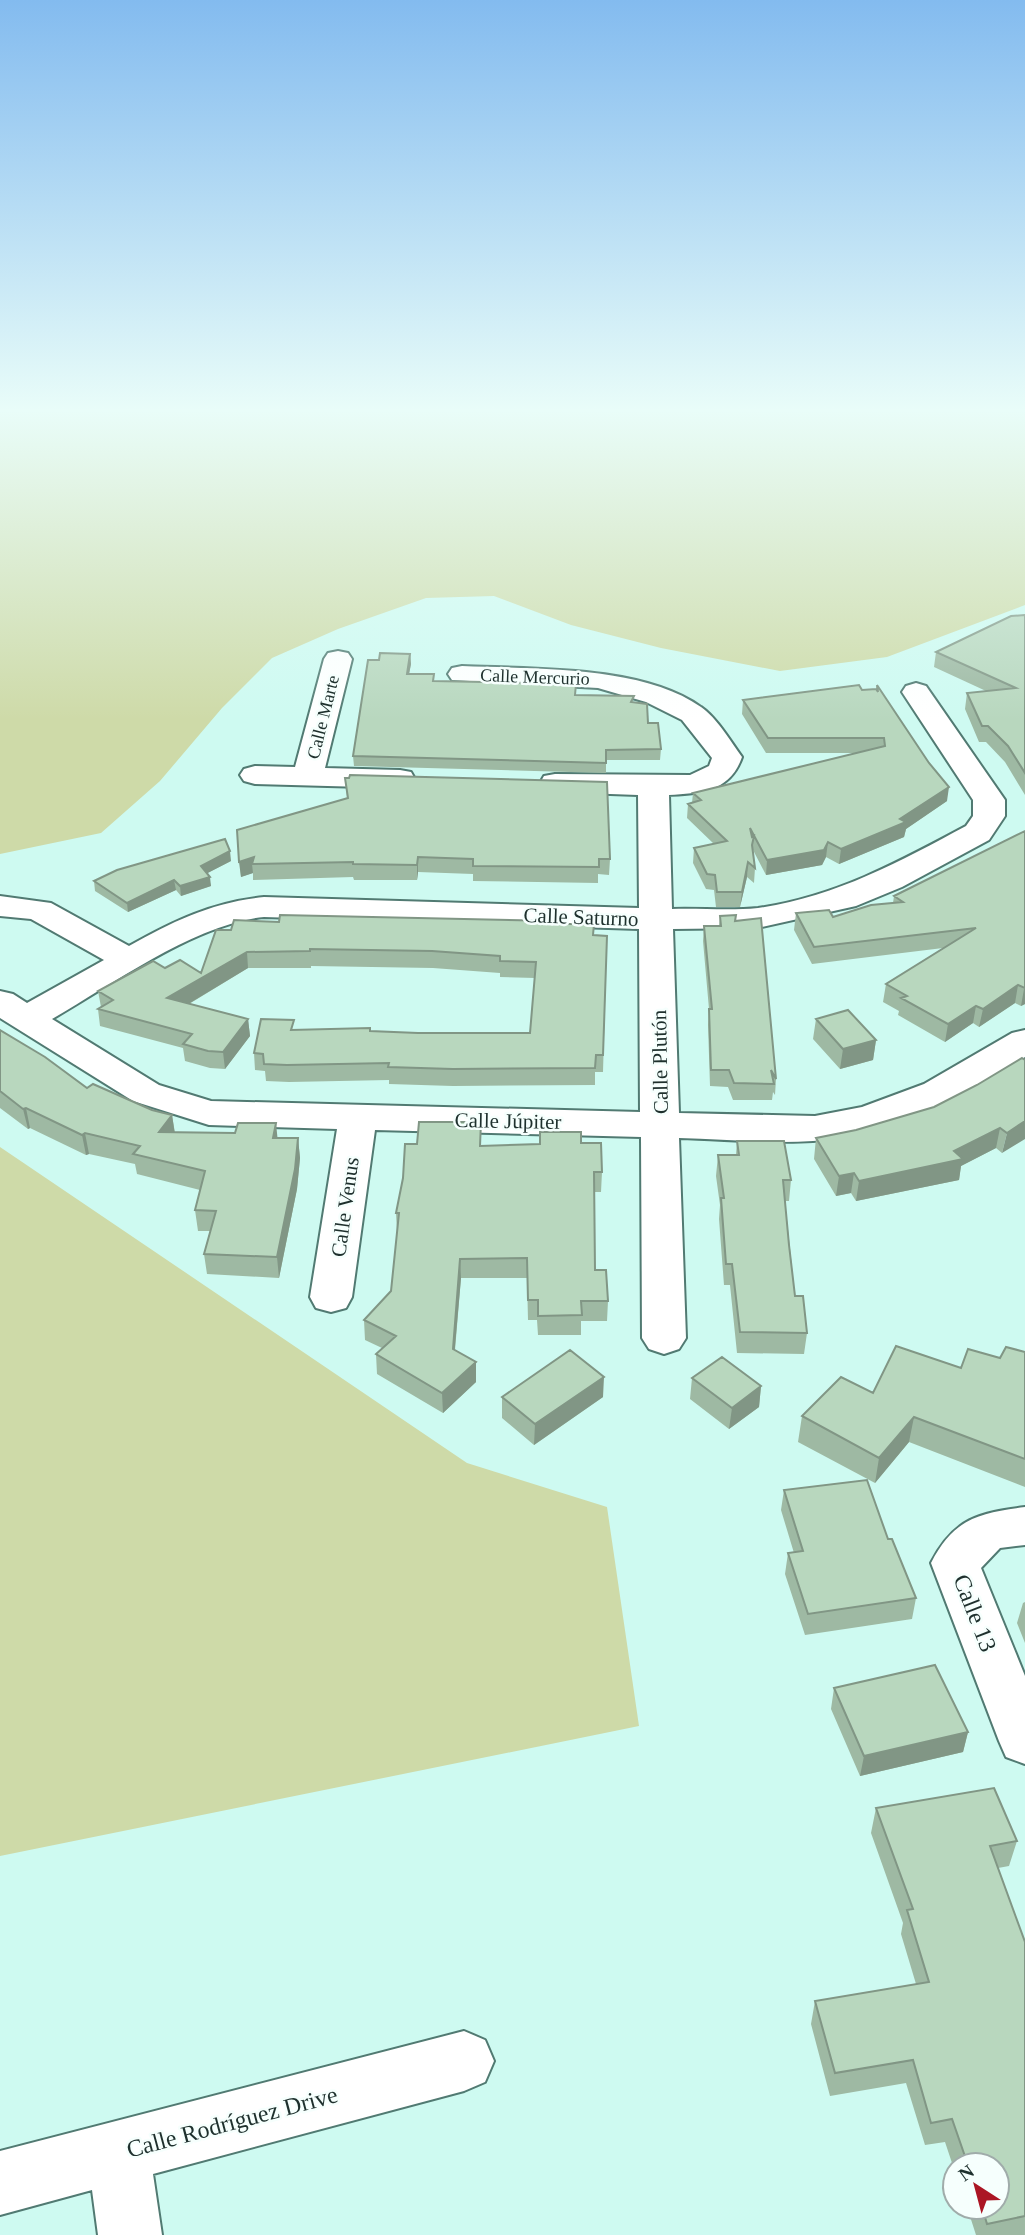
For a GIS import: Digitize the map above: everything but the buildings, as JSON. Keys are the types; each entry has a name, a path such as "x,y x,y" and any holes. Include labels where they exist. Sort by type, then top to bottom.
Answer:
{"street":[{"name":"Calle Marte","path":"308,776 338,659"},
{"name":"Calle Mercurio","path":"462,674 598,680 656,696 692,715 727,757 722,771 696,784 653,786 529,783"},
{"name":"Calle Saturno","path":"13,1010 129,960 189,926 234,910 264,907 656,919 757,918 844,900 890,880 978,833 989,817 989,800 916,692"},
{"path":"255,775 432,780"},
{"name":"Calle Plutón","path":"653,786 662,1125 664,1338"},
{"path":"0,906 39,910 129,960"},
{"name":"Calle Júpiter","path":"13,1010 146,1093 209,1113 815,1129 871,1118 937,1093 1025,1041"},
{"name":"Calle Venus","path":"331,1297 358,1117"},
{"name":"Calle 13","path":"1025,1526 988,1531 956,1563 1025,1741"},
{"name":"Calle Rodríguez Drive","path":"0,2183 464,2061"},
{"path":"119,2151 130,2235"}],"green space":[{"path":"0,511 1025,511 1025,605 887,657 780,671 661,648 571,625 494,596 426,598 338,629 272,658 222,708 160,781 101,833 0,854"},
{"path":"0,1147 467,1463 607,1507 639,1726 0,1856"}]}
